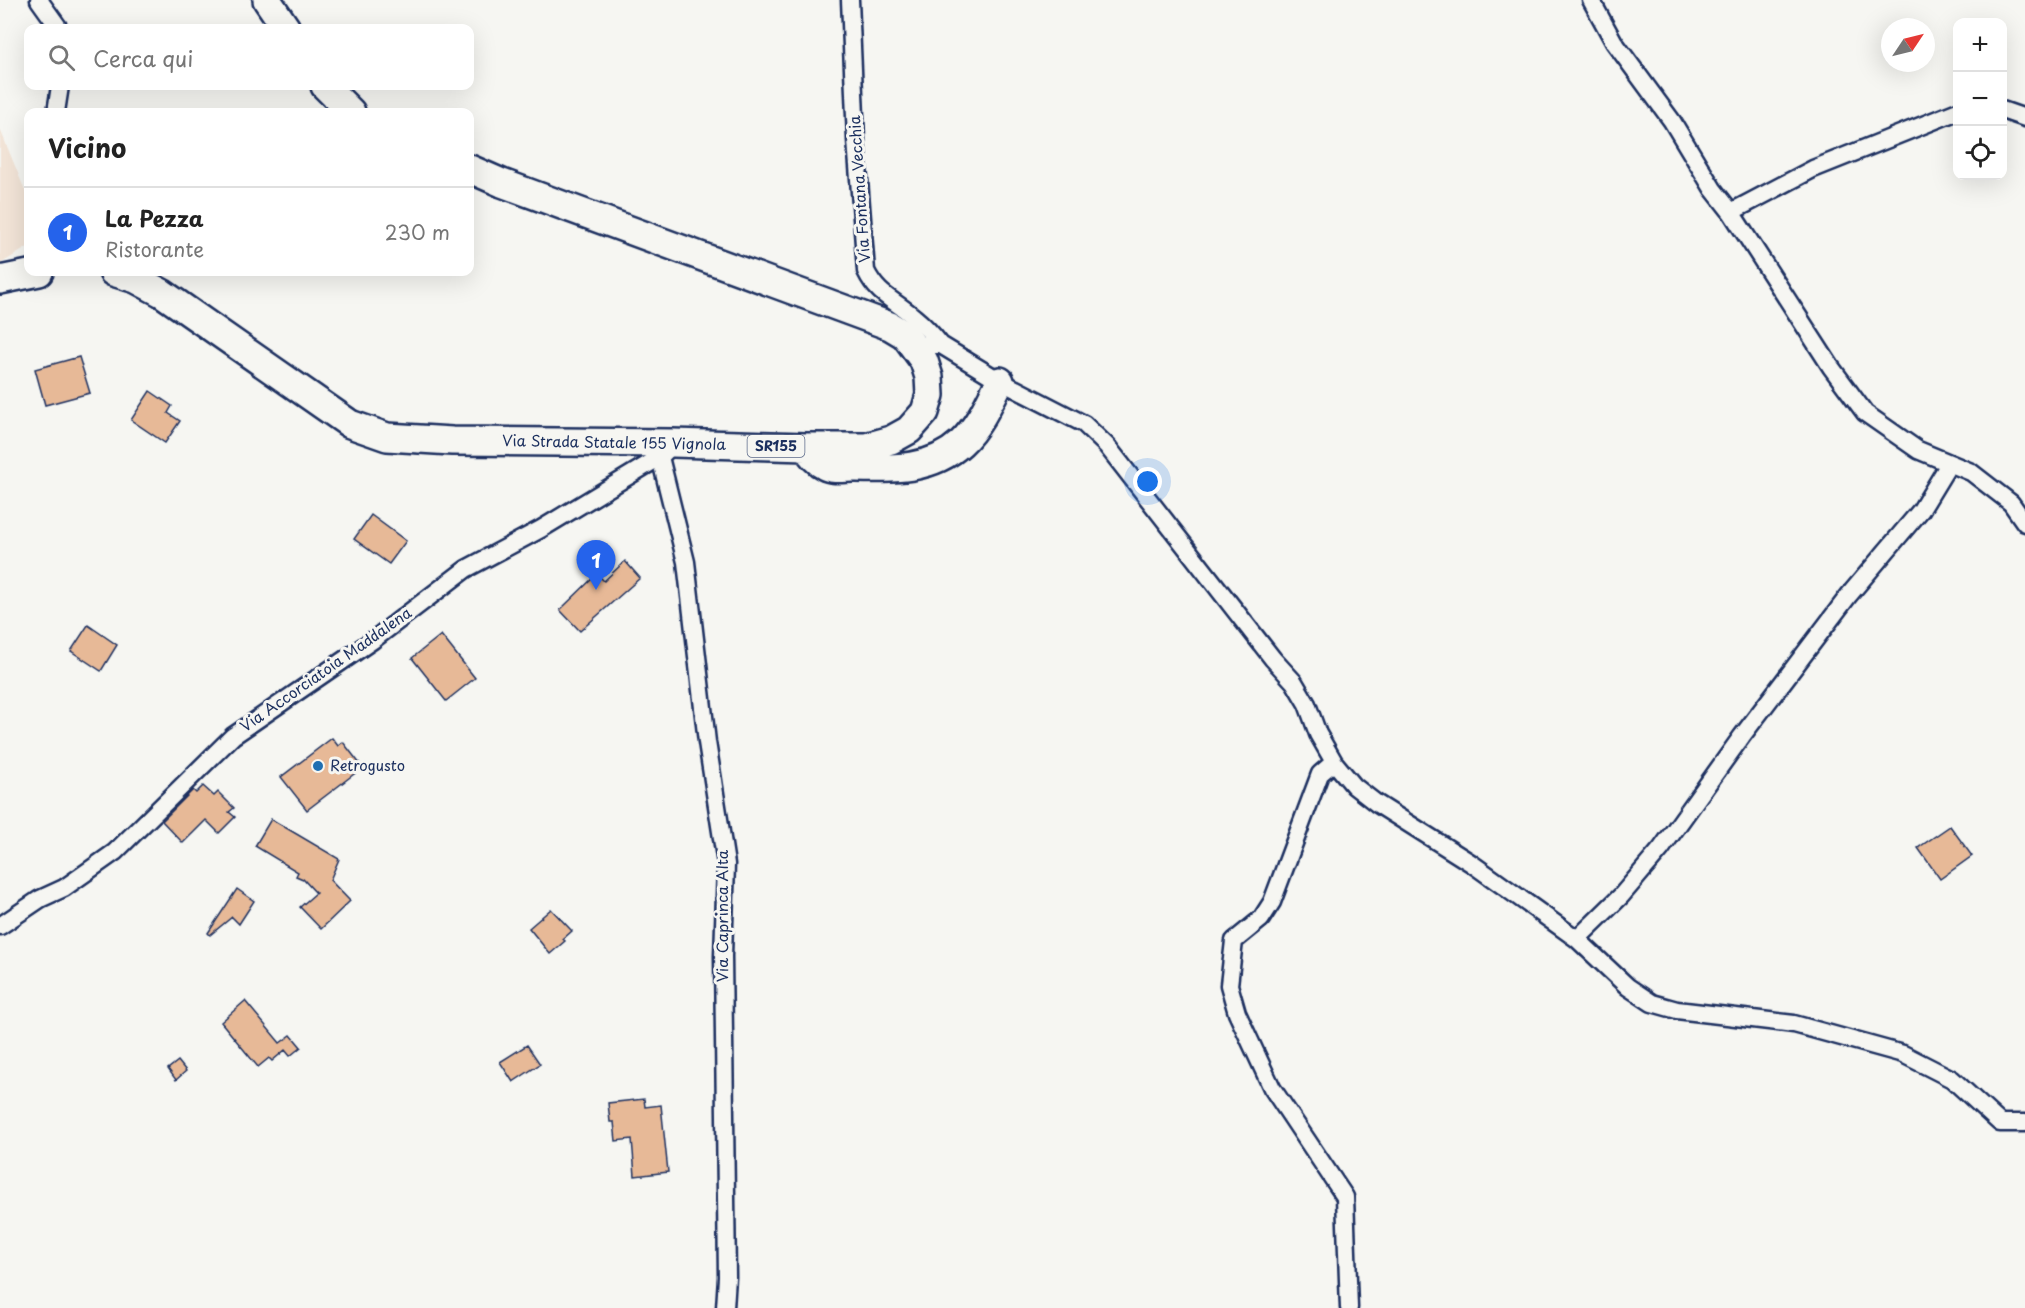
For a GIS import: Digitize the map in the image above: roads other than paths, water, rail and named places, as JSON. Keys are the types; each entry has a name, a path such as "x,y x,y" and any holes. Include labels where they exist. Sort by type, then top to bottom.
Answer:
{"main road":[{"path":"267,0 283,24"},
{"path":"329,90 347,108"},
{"name":"Via Strada Statale 155 Vignola","path":"126,276 162,293 350,423 387,437 667,450 866,447 891,440 909,430 925,412 930,395 929,376 924,360 905,335 891,326 474,171"},
{"path":"0,280 24,275"},
{"path":"806,447 815,459 827,468 888,469 920,465 941,458 962,442 983,416 1000,381"}],"street":[{"path":"39,0 56,24"},
{"name":"Via Fontana Vecchia","path":"850,0 856,140 866,271 872,283 881,294 913,316 941,345 1000,381 1084,424 1107,446 1273,659 1294,682 1334,762 1354,786 1376,803 1471,863 1577,939 1628,987 1652,1003 1677,1010 1794,1024 1903,1054 1952,1079 2000,1123 2025,1123"},
{"path":"1591,0 1614,42 1672,122 1713,189 1731,212 1831,367 1865,412 1918,450 1971,472 2012,503 2025,523"},
{"path":"57,108 59,90"},
{"path":"2007,112 2025,118"},
{"path":"1731,212 1813,169 1953,113"},
{"path":"914,345 941,345"},
{"name":"Via Accorciatoia Maddalena","path":"0,926 40,899 64,888 115,852 233,736 373,640 466,568 541,529 667,450"},
{"name":"Via Caprinca Alta","path":"667,450 686,562 707,742 726,864 723,956 726,1265 724,1308"},
{"path":"1577,939 1621,896 1661,849 1742,736 1849,595 1921,510 1949,464"},
{"path":"1334,762 1320,774 1272,902 1261,919 1233,941 1229,985 1237,1013 1272,1088 1345,1197 1349,1308"}],"place":[{"name":"La Pezza","path":"596,590"},
{"name":"Retrogusto","path":"318,766"}]}
